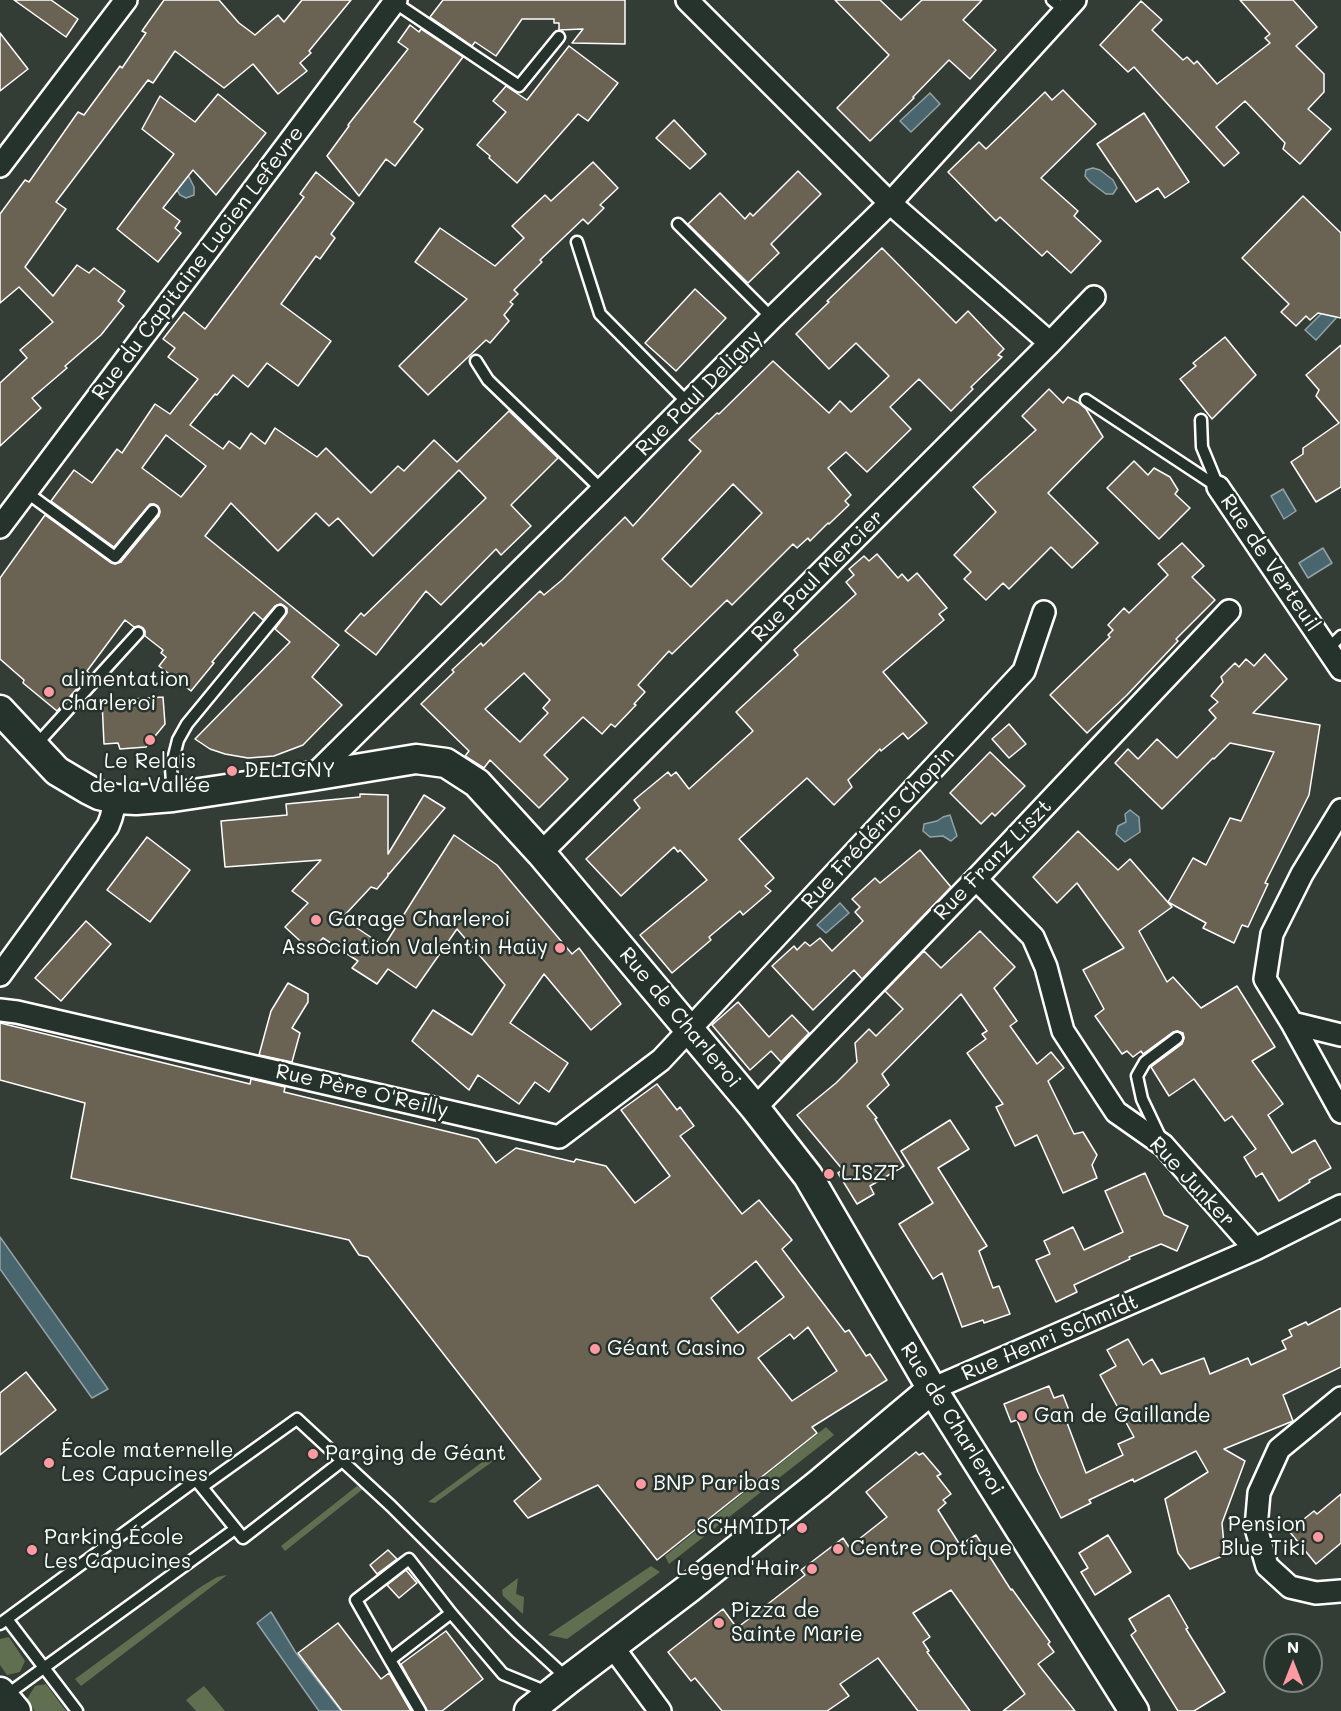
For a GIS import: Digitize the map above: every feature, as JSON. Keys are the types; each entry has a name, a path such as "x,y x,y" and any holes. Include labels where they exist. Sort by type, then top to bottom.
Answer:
{"street":[{"path":"0,166 126,0"},
{"path":"687,0 890,203 1050,343"},
{"name":"Rue du Capitaine Lucien Lefevre","path":"0,527 395,1"},
{"name":"Rue Paul Deligny","path":"314,776 890,203 1064,4"},
{"name":"Rue Paul Mercier","path":"541,853 1094,297"},
{"name":"Rue de Verteuil","path":"1218,487 1338,655"},
{"name":"Rue Franz Liszt","path":"755,1108 976,879 1229,611"},
{"name":"Rue Frédéric Chopin","path":"690,1031 1024,671 1044,612"},
{"name":"Rue de Charleroi","path":"0,710 57,771 99,795 116,799 173,797 416,759 446,763 477,783 541,853 755,1108 808,1176 932,1389 1134,1711"},
{"path":"0,975 108,826 116,799"},
{"path":"1341,810 1302,874 1272,934 1265,979 1341,1112"},
{"name":"Rue Junker","path":"976,879 1033,937 1046,967 1063,1031 1116,1112 1163,1145 1255,1249"},
{"name":"Rue Père O'Reilly","path":"0,1010 17,1012 559,1137 661,1060 690,1031"},
{"path":"1292,1023 1341,1035"},
{"name":"Rue Henri Schmidt","path":"549,1694 689,1588 801,1499 932,1389 1255,1249 1341,1206"},
{"path":"1341,1398 1280,1449 1259,1493 1256,1528 1267,1566 1290,1587 1316,1593 1341,1591"},
{"path":"612,1646 660,1711"}],"lane":[{"path":"395,1 519,87 559,38"},
{"path":"678,224 772,318"},
{"path":"577,242 600,314 688,403"},
{"path":"476,361 488,380 602,490"},
{"path":"1086,400 1218,487"},
{"path":"1202,420 1202,447 1218,487"},
{"path":"26,492 115,557 153,511"},
{"path":"173,797 171,768 178,740 187,724 280,611"},
{"path":"33,747 138,633"},
{"path":"1163,1145 1142,1099 1137,1076 1145,1062 1177,1038"},
{"path":"77,1711 44,1668 3,1622 199,1484 297,1419 392,1506 516,1632 549,1694"},
{"path":"199,1484 243,1538 342,1461"},
{"path":"7,1700 44,1668 236,1529"},
{"path":"420,1711 356,1600 409,1559 503,1674 549,1694"},
{"path":"390,1660 452,1613"}],"green space":[{"path":"826,1427 834,1435 669,1564 665,1556"},
{"path":"492,1455 496,1459 435,1503 428,1502"},
{"path":"357,1486 363,1489 285,1551 281,1546"},
{"path":"651,1566 660,1572 567,1639 548,1635"},
{"path":"227,1575 81,1686 75,1679 199,1588 217,1577"},
{"path":"518,1578 516,1594 524,1597 523,1614 503,1596 502,1590"},
{"path":"9,1637 25,1661 20,1672 7,1675 0,1665 0,1639"},
{"path":"46,1684 66,1711 35,1711 27,1699 35,1686"},
{"path":"204,1686 225,1711 196,1711 186,1700"}],"water":[{"path":"930,93 940,104 911,132 900,121"},
{"path":"184,167 194,187 194,195 186,198 180,195 170,178"},
{"path":"1093,168 1100,170 1113,180 1117,188 1113,194 1106,194 1085,176 1086,170"},
{"path":"1327,308 1337,317 1316,340 1305,330"},
{"path":"1283,489 1296,511 1284,519 1271,496"},
{"path":"1323,548 1332,563 1308,578 1299,563"},
{"path":"1130,810 1139,817 1140,832 1125,842 1116,834 1118,826 1126,822 1125,814"},
{"path":"950,815 957,836 951,841 943,836 930,837 923,831 924,824"},
{"path":"840,903 849,913 826,933 817,925"},
{"path":"0,1237 108,1389 92,1398 0,1269"},
{"path":"271,1612 296,1653 341,1711 319,1711 257,1623"}],"building":[{"path":"14,0 51,0 78,19 66,37"},
{"path":"164,0 219,0 239,23 255,35 278,15 284,22 302,0 351,0 309,51 311,53 300,63 307,71 278,94 253,64 224,88 175,51 153,83 148,80 56,202 66,209 25,267 53,296 77,265 89,273 94,268 125,291 118,301 124,306 101,335 32,398 41,408 0,446 0,383 27,358 20,350 53,322 19,287 0,303 0,214 25,180 29,182 78,112 84,115 120,66 122,68 146,33 142,31"},
{"path":"443,0 625,0 625,44 572,43 583,29 559,30 559,23 554,23 554,19 522,19 496,56 475,42 472,46 430,17"},
{"path":"835,0 880,0 901,20 922,0 982,0 963,20 996,50 970,79 949,60 870,141 837,108 889,55"},
{"path":"1240,0 1293,0 1317,27 1296,46 1324,74 1324,92 1308,109 1331,129 1300,164 1283,149 1285,143 1245,101 1216,127 1239,153 1224,166 1134,67 1128,72 1100,45 1141,1 1162,20 1152,30 1183,60 1187,57 1194,64 1197,61 1217,84 1270,43 1265,38 1270,34"},
{"path":"410,25 419,32 421,29 463,57 414,122 423,129 395,166 386,159 359,196 327,156 348,125 408,49 398,42"},
{"path":"0,33 28,69 0,91"},
{"path":"569,46 618,83 588,121 578,114 517,183 477,145 506,112 493,101 506,86 527,100"},
{"path":"1063,90 1096,124 1041,178 1078,211 1074,216 1101,241 1071,273 1047,251 1042,256 1000,217 996,221 948,172 979,142 986,149 1045,92 1052,100"},
{"path":"218,94 266,133 216,195 193,170 163,208 180,221 175,228 181,233 158,262 117,229 174,154 142,129 160,96 195,122"},
{"path":"1144,113 1189,182 1165,198 1158,188 1136,202 1097,144"},
{"path":"674,120 706,154 690,169 656,138"},
{"path":"593,162 618,188 600,205 604,208 588,224 583,219 540,260 542,262 514,290 518,294 510,302 513,304 504,315 509,321 490,343 486,340 428,395 399,366 467,299 415,262 440,228 495,266 524,238 512,226 545,195 551,201"},
{"path":"798,171 821,194 771,244 779,253 748,283 688,224 720,193 745,219 750,213 753,216"},
{"path":"316,172 354,203 331,234 335,238 320,259 316,256 281,304 331,341 298,386 267,363 248,387 233,375 190,425 223,449 229,441 240,449 251,433 265,444 275,428 317,457 326,448 371,493 398,466 404,471 434,440 457,462 509,411 558,458 511,505 531,526 501,555 496,549 441,605 426,591 376,655 345,631 361,613 364,616 486,498 459,470 373,556 338,518 329,526 316,513 278,551 231,503 205,536 339,645 312,677 342,705 303,745 274,756 248,758 225,754 210,749 195,739 290,642 275,629 287,613 287,608 281,604 275,606 263,620 254,612 191,691 159,666 166,657 161,653 163,650 145,636 143,628 134,627 125,620 87,671 90,674 57,711 23,683 24,680 0,659 0,578 45,515 115,564 121,562 159,516 158,506 150,504 114,547 51,501 74,470 92,483 117,449 122,453 155,404 170,414 198,379 168,357 175,348 163,339 184,312 205,329 304,197 300,194","holes":["166,435 206,466 181,497 142,468"]},
{"path":"1303,196 1341,233 1341,318 1318,313 1310,320 1306,316 1296,326 1281,312 1289,304 1242,258"},
{"path":"882,248 956,323 968,311 1004,349 998,355 1002,357 971,387 973,389 951,411 919,379 890,407 911,429 867,472 846,452 828,468 851,495 845,501 849,505 810,541 808,538 797,548 793,544 732,605 727,600 672,654 669,651 638,685 645,692 615,727 611,724 602,734 583,717 544,755 568,779 539,808 490,760 484,768 465,756 469,751 421,704 481,643 483,646 540,591 544,595 562,580 625,517 633,526 701,451 689,440 773,361 829,413 840,401 851,412 889,376 856,343 829,369 796,334 829,302 827,301","holes":["733,484 762,513 691,587 662,559","524,673 550,700 543,708 548,713 520,742 485,709"]},
{"path":"695,289 726,318 676,371 645,343"},
{"path":"1225,337 1256,375 1212,419 1180,379 1196,366 1193,363"},
{"path":"1341,345 1341,487 1316,502 1291,462 1303,454 1303,448 1339,423 1316,396 1319,390 1306,375"},
{"path":"1049,389 1063,403 1068,397 1086,409 1103,437 1048,493 1098,543 1072,568 1051,547 1009,589 1003,583 986,600 964,579 971,572 954,555 996,512 973,487 1036,430 1022,416"},
{"path":"1134,461 1148,475 1154,468 1170,477 1178,490 1175,494 1190,508 1159,539 1107,488"},
{"path":"1182,543 1204,566 1192,577 1215,600 1176,639 1178,641 1127,695 1087,733 1050,695 1110,637 1108,635 1113,630 1108,625 1124,608 1129,613 1168,575 1158,564"},
{"path":"877,554 898,578 902,574 908,581 917,573 947,608 939,614 944,620 883,672 927,723 908,739 903,733 881,751 880,749 848,780 852,787 834,805 807,778 739,839 774,878 765,886 771,891 743,915 740,911 709,937 711,940 672,973 640,935 707,880 680,850 678,852 674,847 621,896 586,859 640,808 634,800 668,772 671,776 676,772 689,789 753,731 736,712 798,655 794,650 856,594 846,582 854,575 849,569 864,556 869,561"},
{"path":"1265,654 1287,679 1253,713 1320,725 1309,795 1265,883 1268,884 1248,927 1242,925 1234,943 1203,928 1206,923 1168,902 1193,858 1206,865 1230,818 1241,821 1274,752 1230,743 1162,809 1115,763 1128,749 1138,759 1157,739 1177,758 1216,718 1209,710 1218,702 1211,696 1223,682 1221,677 1235,663 1239,667 1246,659 1254,666"},
{"path":"163,697 165,724 146,747 120,749 118,743 104,744 102,701"},
{"path":"1009,724 1026,744 1009,758 992,739"},
{"path":"990,752 1025,786 995,816 992,813 981,824 950,793"},
{"path":"360,794 388,795 388,854 424,795 445,808 388,873 377,889 371,887 342,918 384,946 454,835 497,865 572,954 579,948 621,1004 591,1030 544,974 510,1023 568,1063 549,1092 535,1082 519,1104 478,1075 469,1090 412,1041 433,1010 472,1035 505,985 457,929 416,988 388,969 377,984 352,968 358,961 323,938 311,951 285,927 308,903 292,891 321,860 225,867 221,821 287,815 286,804 360,797"},
{"path":"1078,831 1118,870 1130,859 1172,907 1139,931 1167,982 1173,977 1201,1008 1237,986 1275,1047 1252,1061 1283,1104 1268,1115 1292,1153 1315,1140 1331,1168 1279,1201 1262,1173 1256,1177 1244,1157 1256,1149 1232,1116 1225,1121 1194,1079 1169,1096 1151,1067 1182,1044 1183,1033 1173,1032 1143,1054 1141,1051 1133,1057 1127,1051 1122,1054 1095,1016 1104,1009 1083,970 1124,948 1077,883 1057,903 1033,877"},
{"path":"147,837 190,870 150,922 107,890"},
{"path":"920,850 951,887 862,979 854,970 813,1010 772,966 794,946 797,950 805,942 810,946 820,938 832,951 863,921 855,912 860,907 852,899 875,878 880,883"},
{"path":"86,921 111,944 61,1001 35,978"},
{"path":"980,931 1015,967 994,988 1017,1021 1010,1026 1037,1064 1051,1052 1064,1068 1048,1081 1074,1134 1083,1132 1097,1155 1092,1165 1097,1178 1063,1193 1037,1135 1015,1146 996,1107 1003,1104 967,1053 986,1039 982,1034 987,1031 961,994 882,1074 889,1085 867,1106 877,1118 875,1119 904,1166 870,1186 874,1194 857,1204 838,1173 843,1170 797,1115 836,1083 857,1062 855,1043 869,1029 876,1036 903,1009 885,991 924,951 941,968"},
{"path":"288,983 308,994 308,1002 292,1028 300,1033 292,1062 259,1055 271,1011"},
{"path":"738,1002 769,1037 792,1015 809,1033 781,1062 771,1051 750,1070 712,1025"},
{"name":"Géant Casino","path":"0,1023 250,1084 251,1079 285,1087 284,1092 478,1139 496,1163 516,1148 574,1162 576,1159 606,1166 635,1203 670,1176 621,1110 657,1084 677,1110 680,1107 694,1126 680,1136 742,1214 759,1200 792,1240 782,1249 845,1332 849,1330 866,1356 870,1354 887,1380 812,1427 817,1433 657,1560 598,1485 528,1518 514,1501 541,1479 368,1257 359,1255 349,1240 71,1178 85,1103 0,1080","holes":["756,1261 784,1297 738,1333 711,1298","808,1327 837,1371 792,1401 758,1358 790,1334 794,1339"]},
{"path":"950,1120 969,1149 938,1168 987,1246 979,1251 993,1288 999,1286 1010,1314 984,1323 983,1320 962,1327 942,1273 933,1279 899,1224 933,1203 901,1151"},
{"path":"1145,1173 1164,1215 1188,1226 1177,1251 1161,1244 1129,1257 1130,1259 1074,1285 1077,1292 1056,1302 1036,1260 1050,1254 1044,1241 1073,1227 1084,1250 1123,1232 1105,1191"},
{"path":"1341,1308 1341,1367 1283,1395 1293,1421 1224,1449 1245,1461 1222,1523 1225,1555 1190,1569 1178,1553 1165,1499 1208,1472 1196,1451 1134,1482 1133,1479 1089,1500 1091,1503 1061,1518 1038,1472 1017,1420 1011,1422 1004,1404 1049,1386 1054,1398 1063,1395 1072,1418 1066,1420 1086,1473 1123,1455 1118,1444 1134,1437 1100,1375 1116,1366 1107,1350 1128,1339 1143,1365 1152,1359 1161,1374 1204,1358 1210,1374 1248,1358 1251,1365 1286,1349 1282,1341 1292,1336 1289,1330 1306,1322 1308,1325"},
{"path":"26,1372 56,1410 0,1455 0,1393"},
{"path":"916,1452 919,1455 923,1453 941,1474 937,1476 951,1494 943,1500 946,1503 938,1510 960,1545 976,1535 1011,1590 1050,1642 1048,1644 1054,1652 1038,1664 1075,1711 1003,1711 1025,1694 951,1590 913,1613 930,1637 923,1642 929,1651 927,1652 970,1711 918,1711 878,1658 840,1684 849,1696 827,1711 722,1711 695,1678 691,1681 668,1652 723,1609 737,1628 805,1575 801,1570 843,1538 849,1547 887,1517 866,1492"},
{"name":"Pension Blue Tiki","path":"1341,1494 1341,1543 1316,1564 1289,1531 1314,1511 1317,1514"},
{"path":"1108,1535 1131,1572 1095,1595 1081,1572 1088,1568 1079,1553"},
{"path":"388,1550 397,1559 377,1574 370,1565"},
{"path":"406,1570 417,1583 399,1598 387,1585"},
{"path":"1169,1595 1188,1628 1186,1629 1225,1692 1194,1711 1178,1711 1131,1635 1136,1631 1129,1619"},
{"path":"338,1623 381,1679 389,1673 411,1711 342,1711 298,1653"},
{"path":"446,1631 483,1679 442,1711 427,1711 401,1664"}],"place":[{"name":"alimentation charleroi","path":"49,692"},
{"name":"Le Relais de la Vallée","path":"150,740"},
{"name":"DELIGNY","path":"232,771"},
{"name":"Garage Charleroi","path":"316,920"},
{"name":"Association Valentin Haüy","path":"560,948"},
{"name":"LISZT","path":"829,1174"},
{"name":"Géant Casino","path":"595,1349"},
{"name":"Gan de Gaillande","path":"1022,1416"},
{"name":"Parging de Géant","path":"313,1454"},
{"name":"École maternelle Les Capucines","path":"49,1463"},
{"name":"BNP Paribas","path":"641,1484"},
{"name":"SCHMIDT","path":"802,1528"},
{"name":"Pension Blue Tiki","path":"1318,1537"},
{"name":"Centre Optique","path":"838,1549"},
{"name":"Parking École Les Capucines","path":"32,1550"},
{"name":"Legend'Hair","path":"812,1569"},
{"name":"Pizza de Sainte Marie","path":"719,1623"}]}
